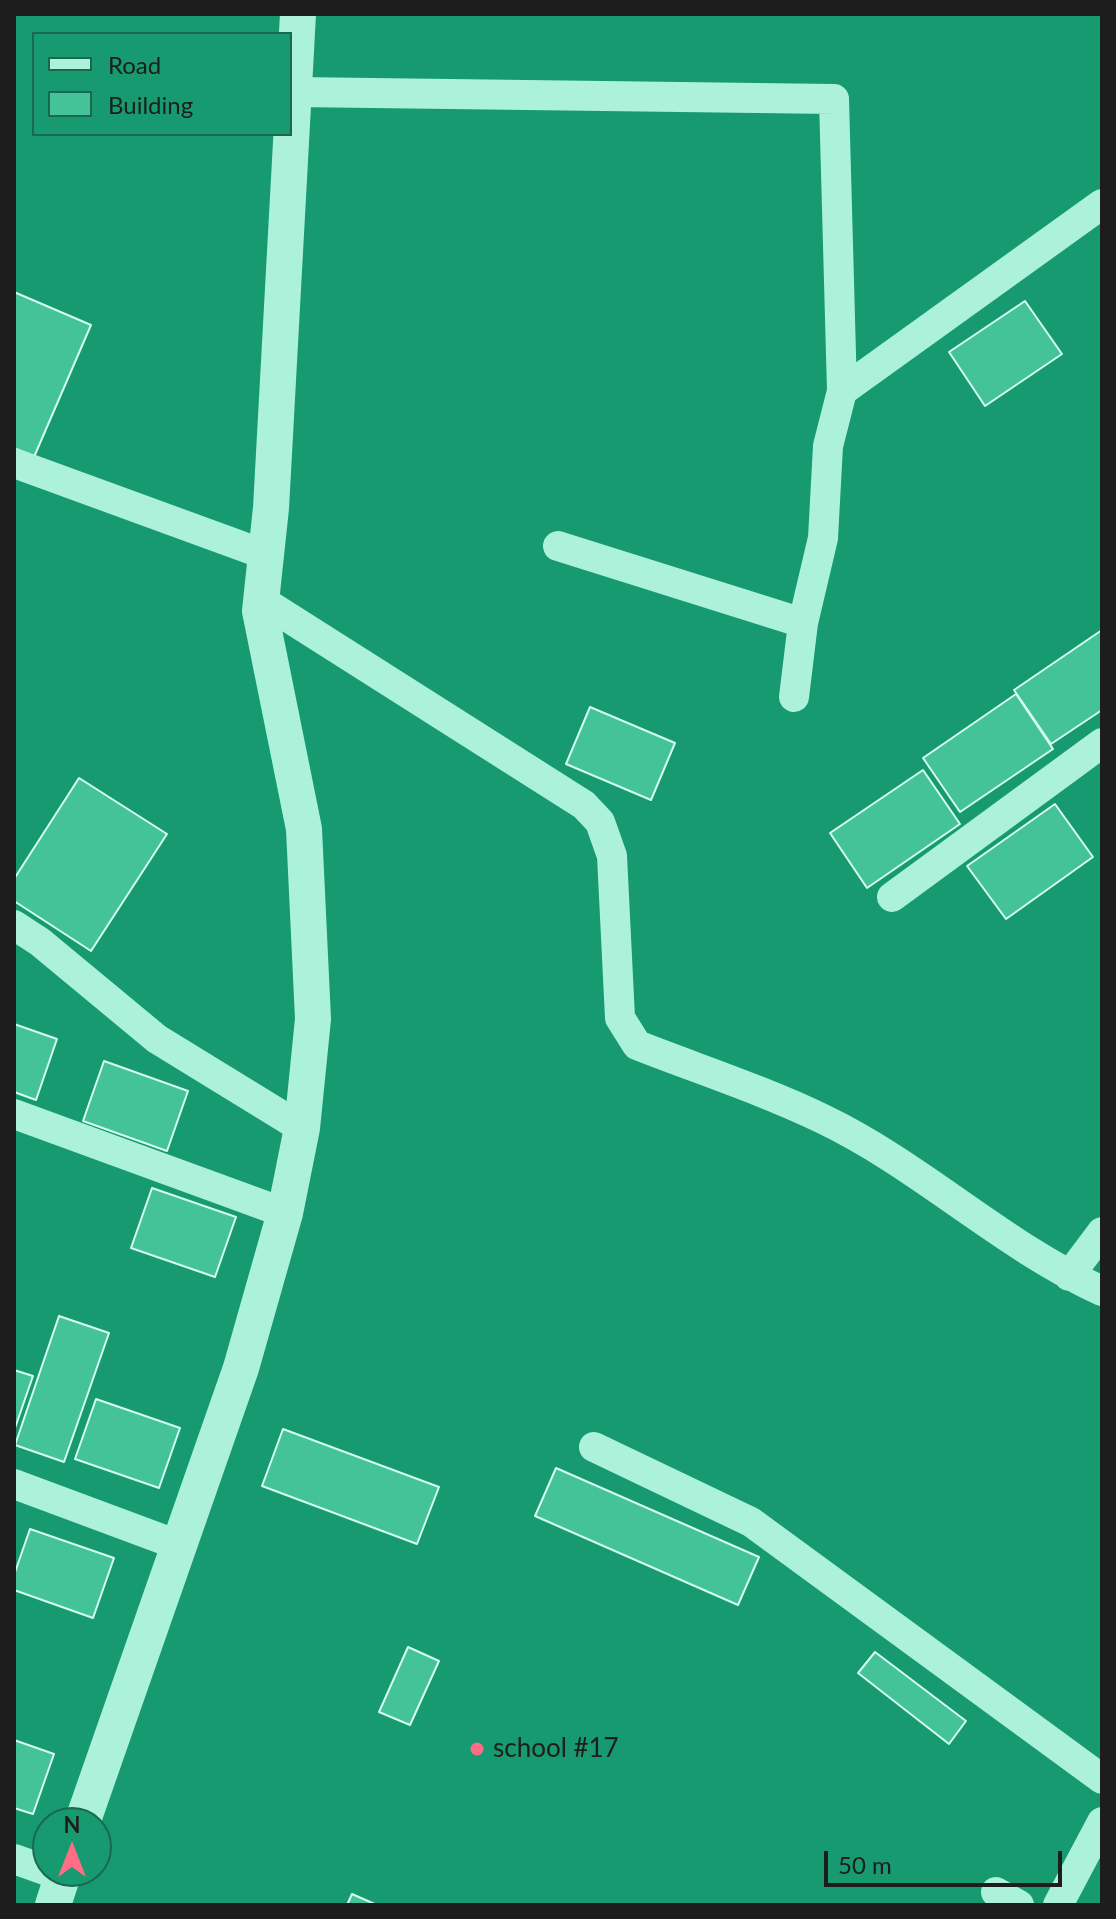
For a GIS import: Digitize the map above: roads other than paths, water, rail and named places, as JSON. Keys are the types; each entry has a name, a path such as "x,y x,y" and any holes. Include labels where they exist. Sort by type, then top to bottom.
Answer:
{"street":[{"path":"88,1807 241,1368 285,1213 302,1128 313,1019 304,829 260,611 266,555 298,14"},
{"path":"295,92 834,99 842,391 828,446 823,538 803,623 794,697"},
{"path":"842,391 1102,204"},
{"path":"14,463 266,555"},
{"path":"558,546 803,623"},
{"path":"261,600 584,805 600,822 612,856 620,1018 637,1045 823,1119 937,1186 1069,1276 1102,1291"},
{"path":"892,897 1102,743"},
{"path":"14,925 40,942 157,1039 302,1128"},
{"path":"14,1114 285,1213"},
{"path":"1069,1276 1102,1232"},
{"path":"594,1447 751,1522 1102,1779"},
{"path":"14,1484 178,1545"},
{"path":"1058,1905 1102,1822"},
{"path":"14,1859 32,1869"}],"place":[{"name":"school #17","path":"477,1749"}]}
